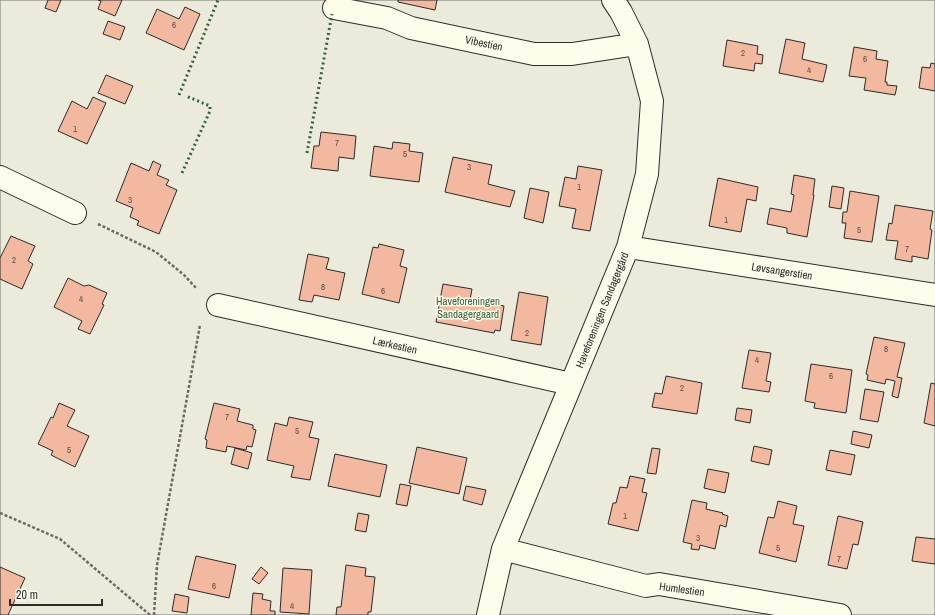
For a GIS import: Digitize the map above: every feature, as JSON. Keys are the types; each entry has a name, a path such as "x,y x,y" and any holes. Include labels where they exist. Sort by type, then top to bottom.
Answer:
{"street":[{"name":"Haveforeningen Sandagergård","path":"488,615 503,549 628,246 647,174 652,101 637,44 621,12 613,0"},
{"name":"Vibestien","path":"334,8 387,18 411,28 534,54 572,54 637,44"},
{"path":"0,176 75,213"},
{"name":"Løvsangerstien","path":"628,246 935,295"},
{"name":"Lærkestien","path":"212,302 571,384"},
{"name":"Humlestien","path":"503,549 646,586 659,584 840,615"}],"path":[{"path":"75,213 156,252 184,275 212,302 157,564 154,615"},
{"path":"0,513 60,539 150,615"}],"green space":[{"name":"Haveforeningen Sandagergaard","path":"0,0 935,0 935,615 0,615"}],"building":[{"path":"48,0 61,0 56,12 45,8"},
{"path":"98,0 122,0 115,16 98,9 101,1"},
{"path":"398,0 437,0 435,10 398,2"},
{"path":"185,7 200,14 184,50 146,33 157,9 179,19"},
{"path":"108,21 125,27 120,40 103,34"},
{"path":"786,39 805,43 802,59 827,65 823,82 779,73"},
{"path":"727,40 758,46 757,54 763,55 762,64 755,63 754,71 723,66"},
{"path":"854,47 877,51 876,59 888,61 885,82 887,82 887,85 897,86 895,95 864,90 866,78 849,76"},
{"path":"931,63 935,64 935,91 919,88 922,67 930,68"},
{"path":"106,75 133,86 125,104 98,93"},
{"path":"93,97 106,103 87,144 58,131 72,101 87,109"},
{"path":"321,132 356,136 354,159 339,157 338,171 311,168 314,146 319,146"},
{"path":"393,142 410,144 409,151 423,153 419,182 370,176 374,146 392,149"},
{"path":"453,157 492,165 488,184 515,191 510,207 445,192"},
{"path":"153,161 161,165 157,175 169,180 166,185 177,190 159,234 137,225 139,221 130,217 133,208 116,201 131,163 149,171"},
{"path":"578,166 602,170 590,231 572,228 576,209 559,206 565,177 576,179"},
{"path":"794,175 815,179 807,237 787,233 787,228 767,224 770,208 791,212 794,195 791,194"},
{"path":"718,178 758,187 756,201 747,199 741,232 709,226"},
{"path":"832,186 844,188 841,209 829,207"},
{"path":"530,188 549,192 543,223 524,218"},
{"path":"850,191 879,196 872,242 844,238 846,223 842,223 843,212 847,212"},
{"path":"895,205 933,211 928,259 912,256 912,262 895,259 898,241 886,240 889,223 892,224"},
{"path":"11,236 35,246 28,261 33,264 22,289 0,279 0,258"},
{"path":"379,244 404,250 400,266 407,268 399,303 362,294 373,247 378,248"},
{"path":"308,254 329,258 326,269 345,273 339,300 314,295 312,302 299,300"},
{"path":"68,278 84,286 89,285 107,293 102,304 104,305 90,334 78,329 82,321 54,307"},
{"path":"443,284 472,289 470,300 504,306 500,331 495,330 494,333 436,322"},
{"path":"519,292 548,297 541,345 511,340"},
{"path":"874,337 905,343 897,377 902,378 898,398 892,396 895,381 886,379 885,384 867,380 868,375 866,374"},
{"path":"749,350 771,353 766,381 771,382 769,392 742,388"},
{"path":"811,364 852,370 846,413 814,408 815,403 805,401"},
{"path":"666,376 702,383 697,414 652,407 655,393 662,394"},
{"path":"931,383 935,384 935,426 924,423"},
{"path":"865,389 884,392 878,422 860,419"},
{"path":"59,403 75,410 67,426 89,436 75,467 51,455 53,451 38,444 51,417 53,418"},
{"path":"214,403 240,409 237,421 253,425 253,429 256,430 252,447 247,446 246,450 227,446 226,452 206,448 207,440 205,439"},
{"path":"737,408 752,410 750,423 735,420"},
{"path":"289,417 313,422 309,437 319,439 310,480 291,477 294,466 267,460 275,423 287,426"},
{"path":"853,431 872,435 869,448 851,444"},
{"path":"754,446 772,450 769,465 751,461"},
{"path":"417,447 467,458 459,494 409,483"},
{"path":"235,448 252,453 248,469 231,464"},
{"path":"652,448 660,449 656,474 647,473"},
{"path":"830,450 855,455 851,475 826,470"},
{"path":"335,454 387,465 380,497 328,486"},
{"path":"708,469 729,473 725,493 704,488"},
{"path":"630,476 645,479 642,492 647,493 638,531 608,524 613,503 616,503 620,487 627,488"},
{"path":"400,484 411,486 407,506 396,504"},
{"path":"466,486 486,490 482,505 463,500"},
{"path":"692,500 707,503 706,509 723,513 722,514 728,516 726,527 720,525 715,549 700,545 699,550 691,549 692,544 683,542"},
{"path":"778,501 797,506 793,524 804,526 796,562 759,553 768,517 774,518"},
{"path":"358,513 369,515 366,532 355,530"},
{"path":"838,516 863,522 858,545 853,544 847,569 828,565"},
{"path":"916,537 935,539 935,564 912,561"},
{"path":"196,556 236,565 229,598 188,589"},
{"path":"346,565 366,568 365,576 375,577 371,612 368,612 368,615 336,615 337,607 341,607"},
{"path":"0,567 25,578 8,615 0,615"},
{"path":"261,567 268,573 259,584 252,579"},
{"path":"283,568 312,570 309,614 280,612"},
{"path":"253,593 263,594 262,599 271,601 270,611 275,611 275,615 251,615"},
{"path":"175,594 189,597 187,613 172,611"}],"hedge":[{"path":"179,95 218,0"},
{"path":"307,153 332,14"},
{"path":"182,173 210,111 210,106 186,96"}]}
